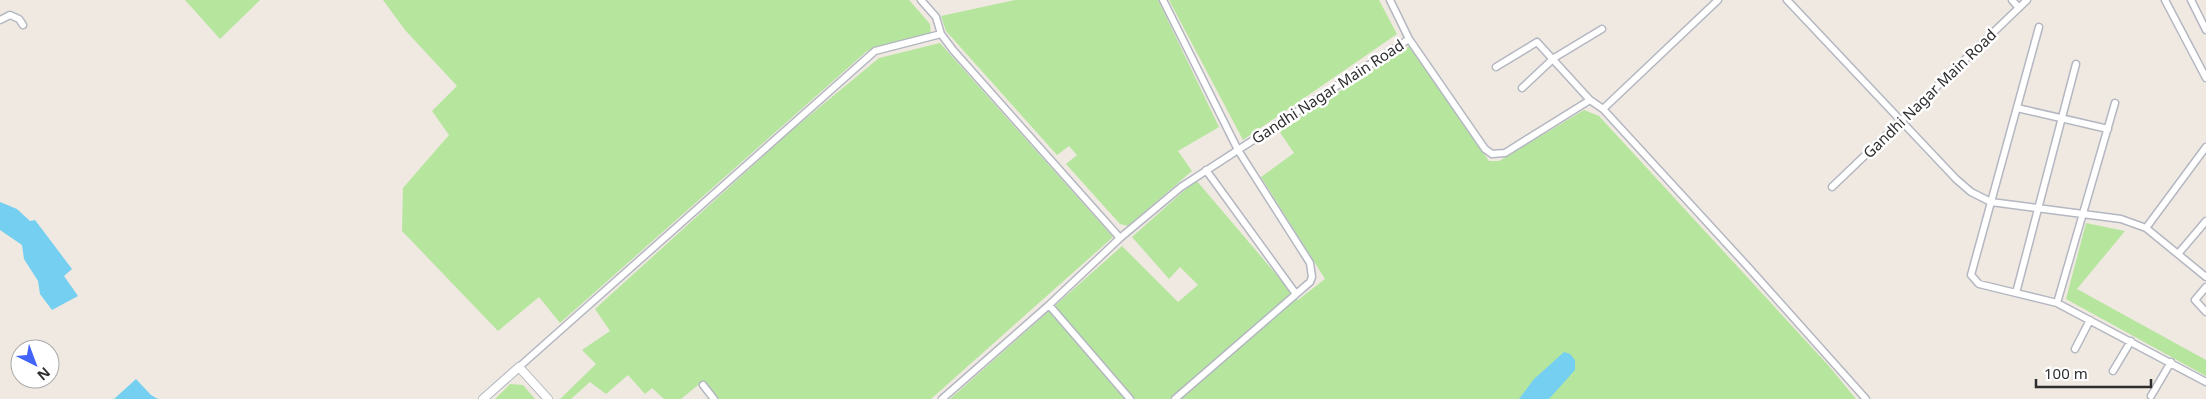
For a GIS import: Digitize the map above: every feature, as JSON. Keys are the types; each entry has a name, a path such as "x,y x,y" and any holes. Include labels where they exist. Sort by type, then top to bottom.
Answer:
{"street":[{"path":"921,0 936,17 941,34 1120,238"},
{"path":"1163,0 1238,150 1310,263 1312,277 1310,282 1175,399"},
{"path":"1390,0 1409,39"},
{"path":"1787,0 1956,179 1971,192 1991,202 2121,219 2146,228 2206,276"},
{"path":"2012,0 2019,8"},
{"name":"Gandhi Nagar Main Road","path":"1832,187 2027,0"},
{"path":"2165,0 2206,78"},
{"path":"2191,0 2206,30"},
{"path":"1602,109 1716,1"},
{"path":"0,20 10,15 19,19 23,25"},
{"path":"2039,26 1971,275 1979,284 2057,303 2206,382"},
{"path":"1522,88 1554,58 1602,30"},
{"path":"483,399 875,52 941,34"},
{"name":"Gandhi Nagar Main Road","path":"942,399 1049,305 1120,238 1181,187 1409,39 1485,149 1492,154 1505,154 1590,100"},
{"path":"1496,67 1537,42 1554,58 1590,100 1602,109 1749,268 1866,399"},
{"path":"2016,293 2076,64"},
{"path":"2057,303 2115,102"},
{"path":"2017,108 2108,129"},
{"path":"2146,228 2206,148"},
{"path":"1206,170 1296,294"},
{"path":"2178,254 2206,221"},
{"path":"2206,287 2195,300 2206,312"},
{"path":"1049,305 1130,399"},
{"path":"2075,349 2090,320"},
{"path":"2113,371 2131,341"},
{"path":"2151,396 2171,362"},
{"path":"520,366 548,399"},
{"path":"702,386 714,399"}],"green space":[{"path":"185,0 260,0 220,39"},
{"path":"383,0 909,0 930,24 931,34 867,51 560,323 539,297 498,331 402,231 403,188 449,135 432,111 457,86 405,30"},
{"path":"1015,0 1158,0 1219,127 1178,151 1192,171 1128,226 1120,224 1066,164 1077,155 1069,146 1057,155 946,31 941,16"},
{"path":"1169,0 1379,0 1397,34 1243,140"},
{"path":"940,43 1113,237 931,399 709,399 698,385 681,399 664,399 652,388 645,394 628,375 606,394 590,382 571,399 560,399 596,364 582,350 610,331 595,309 792,130 879,58"},
{"path":"1409,46 1489,161 1499,161 1584,110 1599,116 1828,365 1856,399 950,399 1122,246 1178,302 1198,285 1180,267 1169,279 1132,237 1196,180 1298,300 1325,279 1261,177 1294,153 1279,131"},
{"path":"2086,223 2125,231 2077,289 2206,360 2206,376 2066,299"},
{"path":"510,384 523,385 535,399 495,399"}],"water":[{"path":"0,202 17,209 30,221 35,220 72,269 64,276 78,296 52,310 40,294 38,281 24,259 22,245 0,230"},
{"path":"1564,352 1570,354 1575,360 1575,370 1549,399 1519,399 1534,379"},
{"path":"136,379 151,395 158,399 114,399"}]}
